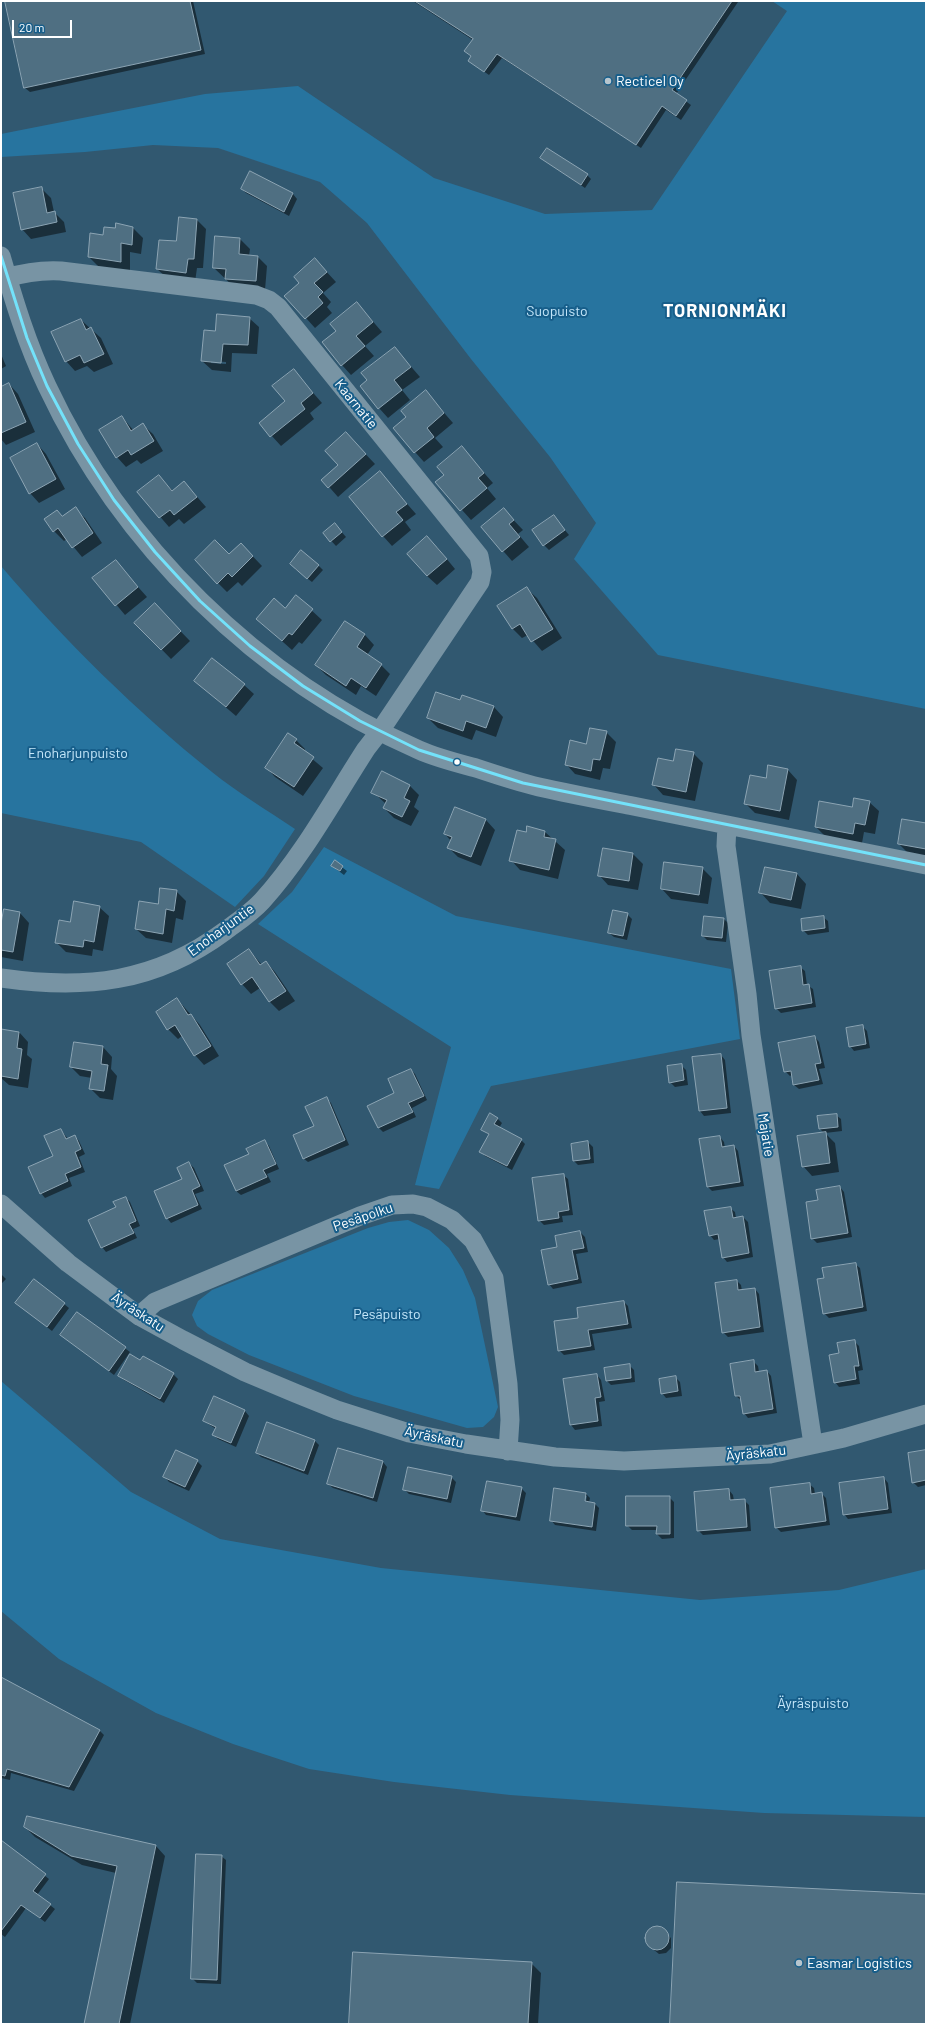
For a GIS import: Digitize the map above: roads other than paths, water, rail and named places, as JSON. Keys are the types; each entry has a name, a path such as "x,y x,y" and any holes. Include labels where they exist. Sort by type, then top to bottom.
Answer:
{"street":[{"path":"1,256 17,314 47,387 92,468 117,505 148,545 212,613 252,647 328,702 380,731 421,751 537,787 926,865"},
{"name":"Kaarnatie","path":"7,278 28,271 61,271 256,295 269,300 278,307 479,556 482,572 480,582 380,731"},
{"name":"Enoharjuntie","path":"1,978 71,983 112,981 162,967 190,954 217,937 261,902 286,872 366,749 380,731"},
{"name":"Majatie","path":"727,825 726,846 747,994 751,1035 813,1444"},
{"name":"Äyräskatu","path":"1,1204 68,1263 139,1316 245,1372 337,1410 409,1433 508,1451 555,1457 624,1461 770,1454 844,1438 926,1414"},
{"name":"Pesäpolku","path":"139,1316 154,1302 360,1216 392,1205 413,1204 428,1207 452,1220 473,1240 494,1278 508,1384 510,1420 508,1451"}],"place":[{"name":"Recticel Oy","path":"608,81"},
{"name":"Easmar Logistics","path":"799,1963"}],"district":[{"name":"TORNIONMÄKI","path":"725,311"}],"park label":[{"name":"Suopuisto","path":"557,311"},
{"name":"Enoharjunpuisto","path":"78,753"},
{"name":"Pesäpuisto","path":"387,1314"},
{"name":"Äyräspuisto","path":"813,1703"}]}
